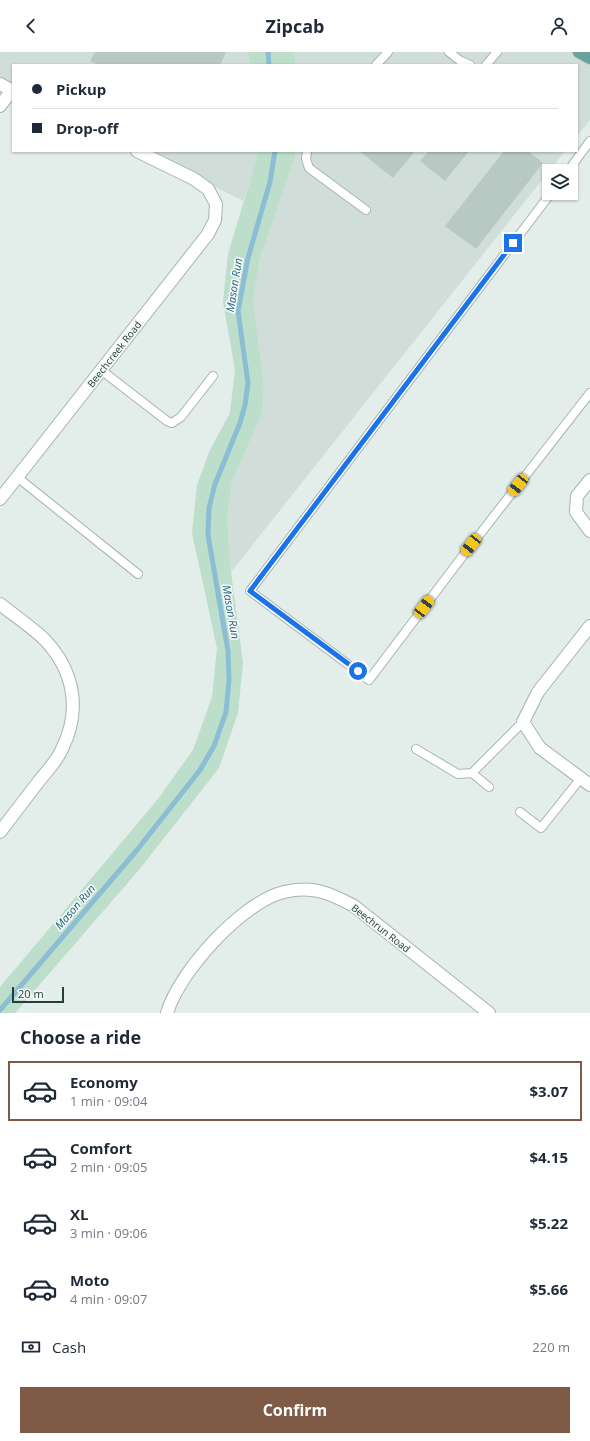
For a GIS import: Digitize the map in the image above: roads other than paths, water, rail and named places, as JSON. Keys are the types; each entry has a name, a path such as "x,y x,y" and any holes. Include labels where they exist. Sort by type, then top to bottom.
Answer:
{"main road":[{"path":"579,52 590,58"}],"street":[{"path":"0,84 12,90"},
{"path":"0,106 12,91"},
{"name":"Beechcreek Road","path":"0,499 208,234 215,220 216,204 208,189 194,179 139,152"},
{"path":"590,480 577,496 576,512 590,531"},
{"path":"0,604 44,640 54,651 66,670 71,686 73,702 72,722 62,751 0,832"},
{"path":"586,782 540,748 523,722 538,692 590,626"},
{"name":"Beechrun Road","path":"167,1013 171,1000 185,978 204,952 230,925 263,900 284,892 309,889 331,894 354,906 489,1013"}],"lane":[{"path":"377,64 388,52"},
{"path":"449,52 459,60 468,64"},
{"path":"487,64 498,52"},
{"path":"573,164 590,141"},
{"path":"307,152 306,159 309,168 366,210"},
{"path":"546,200 250,591 369,680 462,557 587,402 590,393"},
{"path":"101,370 167,421 172,423 181,417 213,376"},
{"path":"17,477 138,574"},
{"path":"472,774 523,722"},
{"path":"416,749 458,774 472,774 489,787"},
{"path":"520,812 542,828 586,782"}],"waterway":[{"name":"Mason Run","path":"268,52 269,64"},
{"name":"Mason Run","path":"0,1010 137,850 200,770 214,746 226,712 229,680 228,651 208,535 209,508 215,484 240,423 245,405 248,383 238,311 248,258 270,182 275,152"}]}
